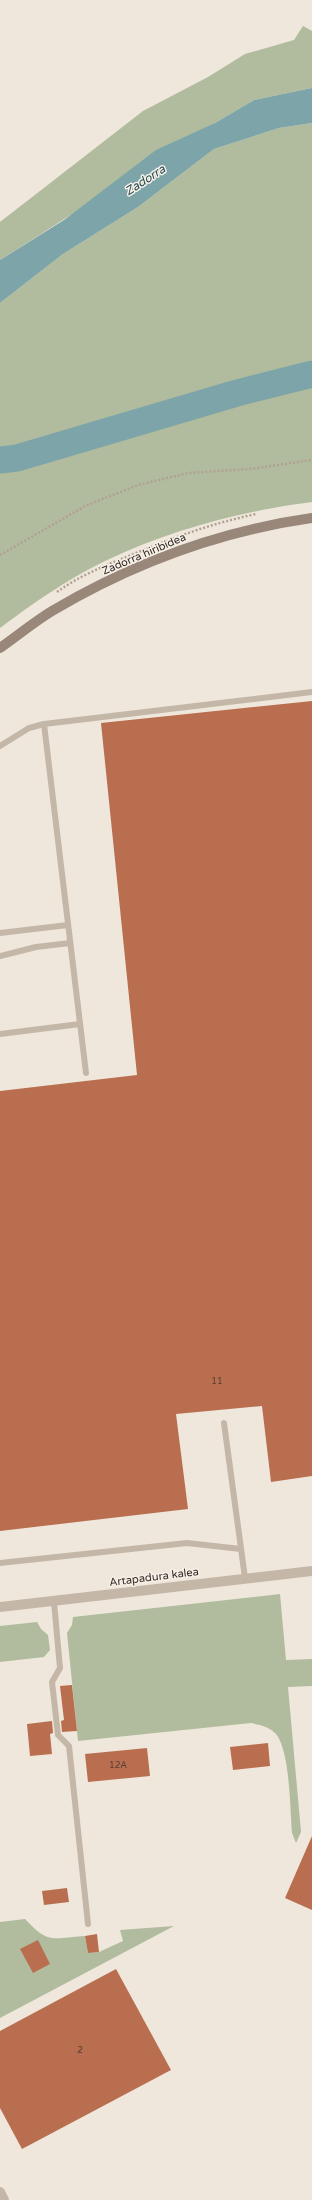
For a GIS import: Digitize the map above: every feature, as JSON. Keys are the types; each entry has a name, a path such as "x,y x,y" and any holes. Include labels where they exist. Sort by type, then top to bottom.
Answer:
{"main road":[{"name":"Zadorra hiribidea","path":"0,648 52,611 109,581 170,553 212,539 274,523 312,518"}],"street":[{"name":"Artapadura kalea","path":"0,1608 312,1571"},
{"path":"0,2192 4,2200"}],"lane":[{"path":"0,746 29,728 44,724 312,692"},
{"path":"44,724 86,1073"},
{"path":"0,934 68,925"},
{"path":"0,956 36,947 70,943"},
{"path":"0,951 17,952"},
{"path":"0,1034 80,1024"},
{"path":"224,1423 245,1578"},
{"path":"0,1563 187,1542 241,1549"},
{"path":"54,1602 60,1668 52,1682 58,1735 69,1746 88,1924"}],"path":[{"path":"0,555 85,506 138,485 188,473 250,469 312,460"}],"green space":[{"path":"303,26 312,31 312,88 254,100 215,123 0,260 0,222 143,111 208,77 245,54 294,40"},
{"path":"312,123 312,502 232,516 180,531 130,550 91,568 64,584 0,628 0,303 63,254 138,207 214,149 279,128"},
{"path":"280,1594 286,1660 312,1659 312,1686 288,1687 301,1832 296,1843 292,1833 287,1766 281,1742 273,1731 261,1725 251,1723 78,1741 67,1633 72,1625 73,1617"},
{"path":"37,1622 41,1629 48,1635 50,1650 44,1657 0,1662 0,1626"},
{"path":"25,1919 40,1933 52,1938 85,1936 88,1953 99,1952 123,1941 120,1930 174,1926 0,2018 0,1922"}],"water":[{"name":"Zadorra","path":"312,88 312,123 279,128 214,149 138,207 63,254 0,303 0,260 64,220 156,150 215,123 254,100"}],"building":[{"path":"312,701 312,1476 271,1482 262,1406 176,1414 188,1509 0,1531 0,1091 137,1075 101,723"},
{"path":"72,1685 77,1731 62,1732 61,1721 64,1720 60,1686"},
{"path":"52,1721 53,1733 50,1734 52,1754 30,1756 27,1724"},
{"path":"268,1743 270,1766 233,1770 230,1747"},
{"path":"147,1748 150,1776 88,1782 85,1754"},
{"path":"312,1836 312,1910 285,1898"},
{"path":"67,1888 69,1902 44,1905 42,1891"},
{"path":"97,1934 99,1952 88,1953 85,1936"},
{"path":"38,1940 50,1964 33,1973 20,1949"},
{"path":"116,1969 171,2070 22,2149 0,2108 0,2031"}],"waterway":[{"path":"0,460 17,458 237,393 312,374"}]}
